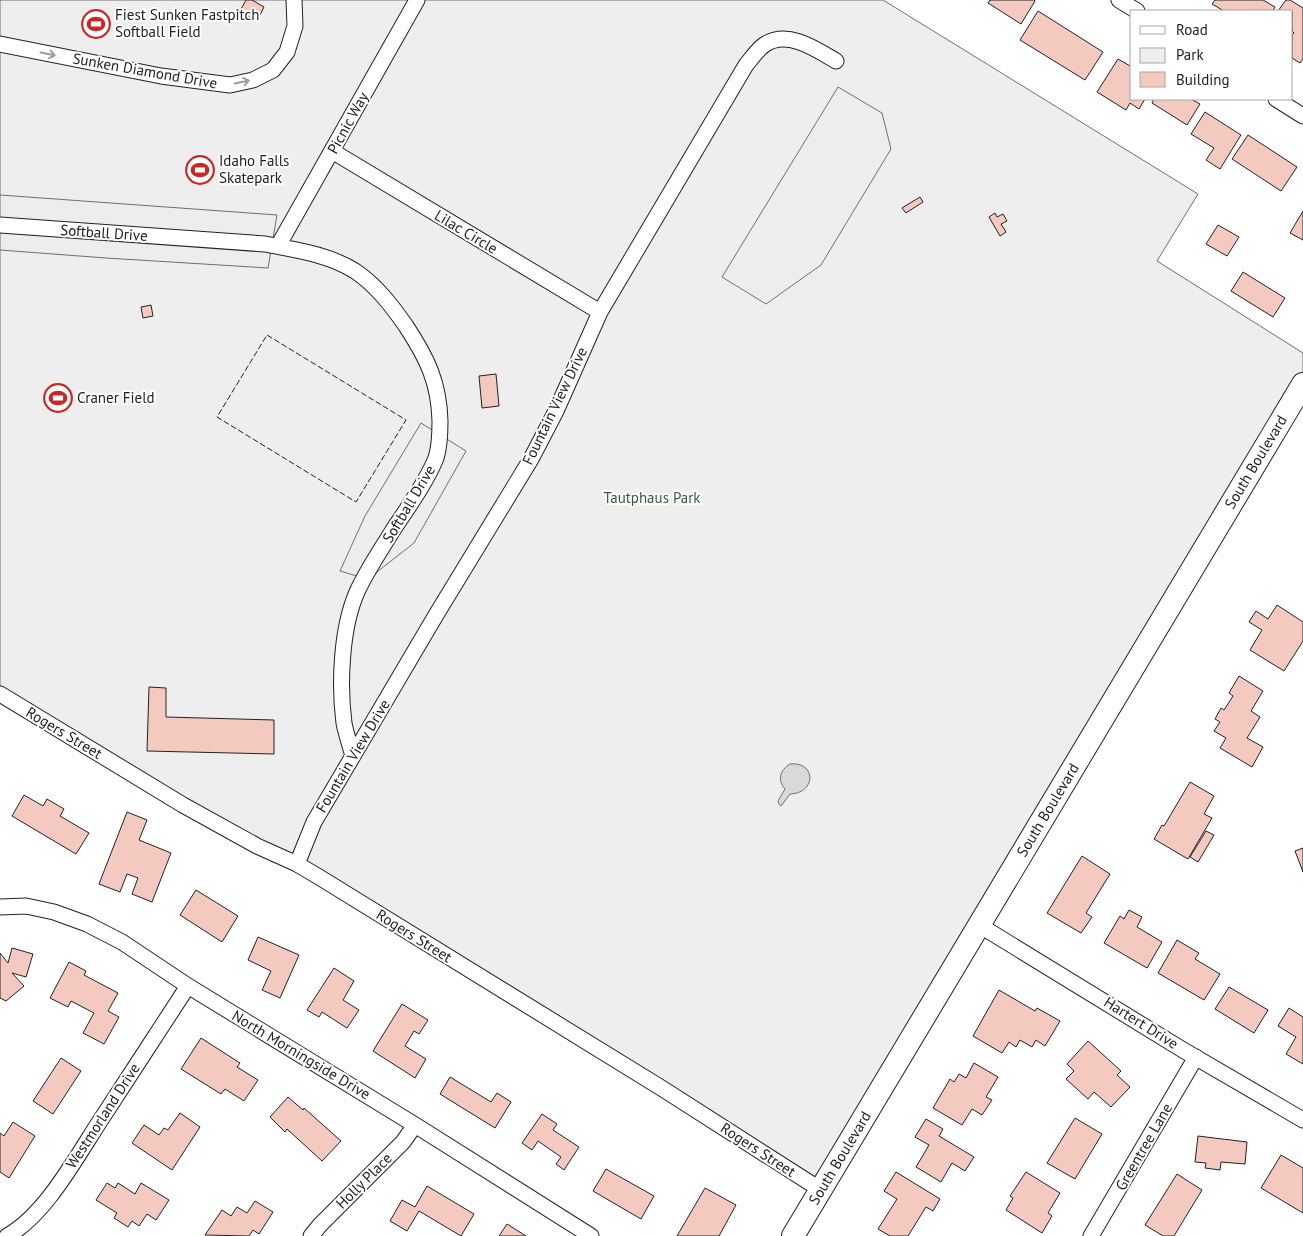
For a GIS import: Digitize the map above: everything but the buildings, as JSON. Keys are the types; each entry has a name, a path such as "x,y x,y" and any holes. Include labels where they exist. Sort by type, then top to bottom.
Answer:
{"street":[{"name":"Sunken Diamond Drive","path":"0,44 161,76 230,85 253,80 272,70 287,52 295,26 294,0"},
{"name":"Picnic Way","path":"278,246 417,0"},
{"path":"1120,0 1135,10"},
{"name":"Fountain View Drive","path":"297,864 314,822 531,458 556,411 600,312 746,65 764,44 784,38 810,45 836,61"},
{"path":"1278,100 1303,116"},
{"name":"Lilac Circle","path":"332,151 600,312"},
{"name":"Softball Drive","path":"0,226 264,244 332,259 354,271 373,286 394,309 423,352 433,374 440,400 440,436 435,459 366,574 356,594 349,618 343,661 342,698 345,725 353,756"},
{"name":"South Boulevard","path":"793,1236 1303,384"},
{"name":"Rogers Street","path":"0,694 183,805 257,846 297,864 663,1089 821,1190"},
{"name":"North Morningside Drive","path":"0,907 26,906 54,912 87,924 122,942 188,986 415,1125 591,1236"},
{"name":"Hartert Drive","path":"979,925 1303,1120"},
{"name":"Westmorland Drive","path":"7,1236 32,1217 46,1200 74,1161 188,986"},
{"name":"Greentree Lane","path":"1091,1236 1196,1057"},
{"name":"Holly Place","path":"311,1236 403,1142 415,1125"}],"green space":[{"name":"Tautphaus Park","path":"0,0 883,0 1198,194 1157,261 1303,353 1303,384 821,1190 663,1089 0,694"}],"shaded area":[{"path":"838,87 882,113 891,149 821,265 766,304 722,277"},
{"path":"0,195 277,215 268,268 0,250"},
{"path":"421,423 466,451 414,543 377,572 370,580 340,571 365,516"},
{"path":"790,764 799,764 805,767 809,772 809,783 799,792 790,794 781,806 778,801 785,789 780,779 784,769"}],"fence":[{"path":"267,335 406,420 356,502 217,417 267,335"}],"place":[{"name":"Fiest Sunken Fastpitch Softball Field","path":"96,24"},
{"name":"Idaho Falls Skatepark","path":"200,170"},
{"name":"Craner Field","path":"58,398"}]}
